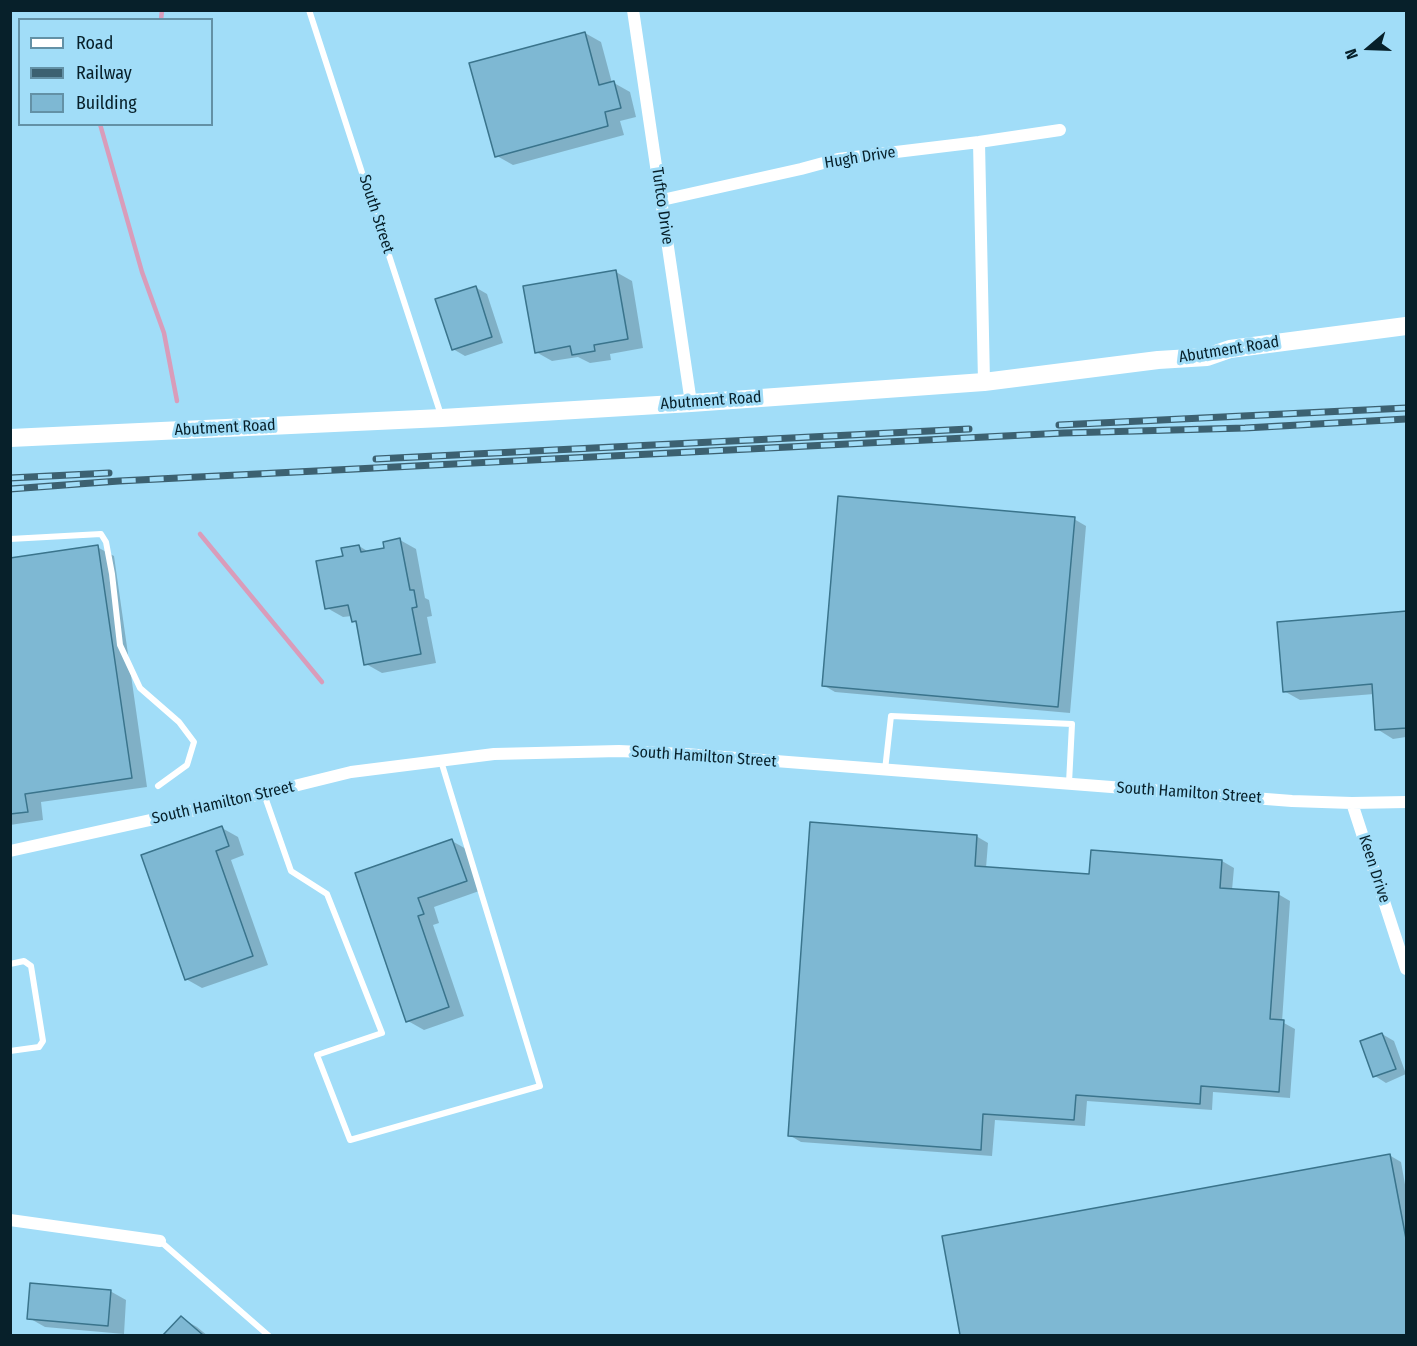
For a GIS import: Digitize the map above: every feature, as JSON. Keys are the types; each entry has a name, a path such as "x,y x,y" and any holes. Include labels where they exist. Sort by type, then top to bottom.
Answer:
{"main road":[{"name":"Abutment Road","path":"10,438 442,418 984,382 1158,360 1207,357 1230,349 1407,326"}],"street":[{"name":"Tuftco Drive","path":"633,10 691,403"},
{"name":"Hugh Drive","path":"662,200 838,159 1060,130"},
{"path":"979,142 984,382"},
{"name":"South Hamilton Street","path":"10,851 351,772 494,754 619,751 685,754 1292,801 1407,802"},
{"name":"Keen Drive","path":"1352,803 1407,969"},
{"path":"10,1220 160,1241"}],"lane":[{"name":"South Street","path":"309,10 442,418"},
{"path":"10,539 101,534 106,542 120,645 140,688 179,722 194,742 187,765 158,786"},
{"path":"885,770 891,716 1072,724 1069,784"},
{"path":"264,793 291,871 327,894 382,1033 317,1055 350,1140 540,1086 441,761"},
{"path":"10,964 24,961 31,966 43,1041 39,1047 10,1051"},
{"path":"160,1241 269,1335"}],"building":[{"path":"585,32 599,85 614,81 621,108 605,112 608,126 495,157 469,63"},
{"path":"616,270 628,339 594,345 595,351 572,355 570,346 535,353 523,286"},
{"path":"476,286 492,337 452,350 435,299"},
{"path":"838,496 1075,517 1058,707 822,686"},
{"path":"400,538 410,590 414,590 417,607 412,608 421,654 364,665 356,621 352,622 348,605 325,609 316,561 343,556 341,548 359,545 361,552 384,548 383,542"},
{"path":"98,545 132,778 25,794 28,812 10,814 10,558"},
{"path":"1407,611 1407,728 1375,730 1372,684 1283,692 1277,622"},
{"path":"810,822 977,835 975,866 1089,874 1091,850 1222,860 1220,888 1279,892 1270,1019 1284,1020 1279,1092 1201,1086 1200,1104 1076,1095 1074,1120 983,1114 981,1150 788,1136"},
{"path":"222,826 229,846 216,851 253,956 185,980 141,855"},
{"path":"452,839 467,881 418,898 424,914 418,916 449,1007 406,1022 355,873"},
{"path":"1382,1033 1396,1069 1373,1077 1360,1041"},
{"path":"1390,1154 1407,1244 1407,1335 960,1335 942,1236"},
{"path":"30,1283 111,1290 108,1326 27,1319"},
{"path":"181,1316 203,1335 163,1335"}],"waterway":[{"path":"161,18 162,10"},
{"path":"101,126 142,272 164,333 177,401"},
{"path":"200,534 322,682"}],"railway":[{"path":"1059,425 1406,408"},
{"path":"10,489 119,481 1064,433 1245,428 1406,419"},
{"path":"376,459 969,429"},
{"path":"10,478 109,473"}]}
